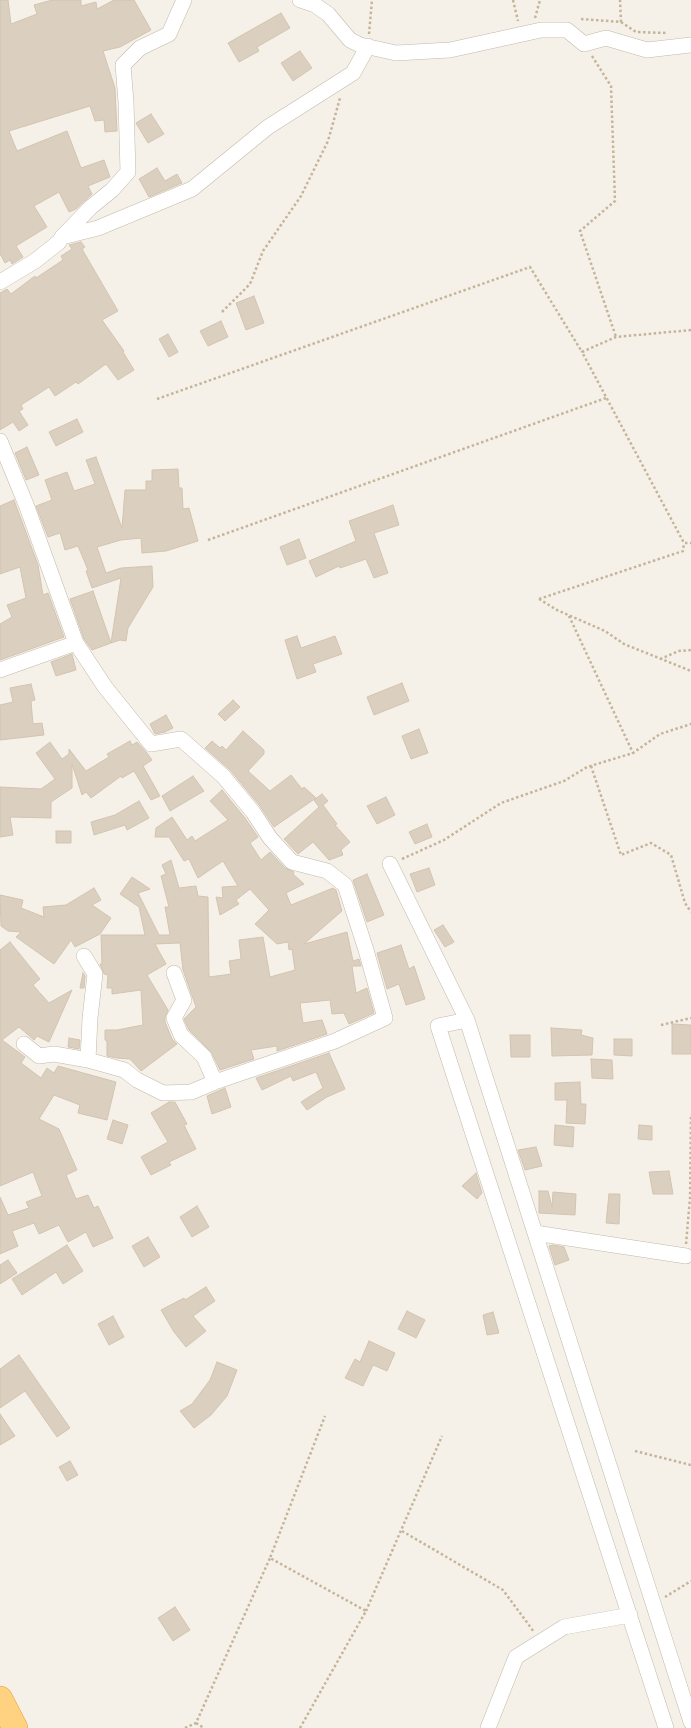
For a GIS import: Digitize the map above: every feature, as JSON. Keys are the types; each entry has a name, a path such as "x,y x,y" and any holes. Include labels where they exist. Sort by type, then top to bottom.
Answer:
{"highway":[{"path":"0,1699 15,1728"}],"street":[{"path":"0,282 35,261 59,242 128,172 123,65 140,48 169,34 184,0"},
{"path":"300,0 315,5 328,14 350,40 360,45 396,53 450,50 541,30 567,30 584,44 606,38 647,50 691,45"},
{"path":"62,237 98,228 192,189 268,127 353,73 368,46"},
{"path":"1,443 34,524 76,643 105,687 151,744 181,739 223,776 253,812 270,838 292,862 327,871 345,885 385,1018 335,1041 191,1092 163,1093 137,1080 124,1070 88,1060 54,1054 39,1056 24,1044"},
{"path":"0,670 76,643"},
{"path":"390,864 467,1020 691,1722"},
{"path":"84,956 96,974 90,1018 88,1060"},
{"path":"174,973 184,1000 174,1018 181,1035 204,1057 215,1082"},
{"path":"467,1020 438,1026 666,1728"},
{"path":"535,1233 686,1256"},
{"path":"488,1728 516,1657 564,1627 630,1615"}],"path":[{"path":"368,46 372,0"},
{"path":"513,0 522,34"},
{"path":"620,0 621,22"},
{"path":"581,19 621,22 636,32 669,33"},
{"path":"584,44 611,86 615,201 580,231 616,337"},
{"path":"222,312 250,284 263,251 301,196 328,141 346,77"},
{"path":"157,399 530,267 582,352 684,543 683,551 539,599 568,615 605,631 624,644 691,671"},
{"path":"582,352 616,337 691,330"},
{"path":"208,540 606,398"},
{"path":"684,543 691,543"},
{"path":"568,615 633,753"},
{"path":"660,659 679,651 691,650"},
{"path":"390,864 444,840 500,803 564,781 591,766 633,753 660,734 691,724"},
{"path":"591,766 620,854 651,844 671,855 685,903 691,912"},
{"path":"661,1025 691,1018"},
{"path":"686,1256 690,1198 691,1114"},
{"path":"185,1728 196,1723 270,1558 325,1416"},
{"path":"300,1728 366,1611 442,1436"},
{"path":"635,1452 691,1465"},
{"path":"401,1531 503,1590 541,1641"},
{"path":"270,1558 366,1611"},
{"path":"653,1604 691,1581"},
{"path":"196,1723 204,1728"}],"building":[{"path":"0,0 8,0 11,24 37,14 34,5 52,0 81,0 81,6 96,2 97,9 114,0 134,0 151,30 120,47 103,51 115,88 117,131 105,132 104,120 95,121 90,106 9,131 17,151 67,131 81,168 104,160 110,177 88,186 92,194 76,209 69,212 59,192 34,206 47,227 16,246 23,257 12,264 10,260 5,263 0,254"},
{"path":"281,13 290,28 257,47 259,51 239,62 228,43"},
{"path":"300,51 312,68 293,81 281,63"},
{"path":"151,114 164,134 148,143 136,123"},
{"path":"157,168 165,181 177,174 182,183 149,197 139,179"},
{"path":"81,242 85,247 82,249 118,311 102,320 124,351 134,370 118,380 106,364 78,384 76,382 55,396 49,387 21,405 23,409 19,411 28,425 19,431 13,422 0,430 0,293 7,289 11,294 35,276 36,278 63,260 61,256 72,249 69,245"},
{"path":"254,296 264,323 246,330 236,303"},
{"path":"221,321 228,337 208,346 200,331"},
{"path":"168,334 178,352 169,357 159,339"},
{"path":"77,419 83,432 56,446 49,432"},
{"path":"27,447 39,475 26,480 15,453"},
{"path":"96,457 122,528 125,490 146,490 146,481 152,481 152,470 178,469 179,488 182,488 183,509 189,508 198,541 166,551 142,553 141,538 121,540 97,547 106,573 121,568 152,566 153,587 128,628 126,641 120,640 111,643 121,578 92,588 86,571 88,570 78,546 65,550 60,533 48,537 36,506 52,500 45,480 67,472 74,491 95,484 86,460"},
{"path":"14,500 38,565 43,595 48,593 64,637 0,660 0,624 12,617 7,605 26,598 20,567 0,574 0,506"},
{"path":"393,505 399,525 374,533 388,573 374,578 366,559 340,568 339,566 316,577 309,561 356,541 349,521"},
{"path":"299,539 306,558 287,565 280,547"},
{"path":"93,591 111,643 92,650 84,639 70,599"},
{"path":"297,636 301,648 335,636 342,654 313,664 316,672 297,679 285,640"},
{"path":"72,654 76,670 56,676 51,662"},
{"path":"402,683 409,701 374,715 367,697"},
{"path":"31,684 35,700 31,701 33,724 42,723 44,735 0,740 0,705 13,702 10,688"},
{"path":"233,700 240,707 225,721 218,714"},
{"path":"166,715 173,728 155,734 150,724"},
{"path":"419,729 428,753 411,759 402,736"},
{"path":"243,731 264,750 264,754 248,771 270,791 291,775 302,789 304,787 316,798 274,827 260,806 230,770 205,748 212,741 220,748 222,746 226,750"},
{"path":"130,741 132,745 137,742 152,760 143,766 160,796 151,800 134,771 122,778 121,776 91,798 86,792 82,795 72,764 72,788 51,802 51,818 10,817 13,835 0,837 0,787 41,789 55,779 36,753 50,742 62,759 69,754 69,749 86,771 109,757 107,754"},
{"path":"193,776 204,791 170,811 162,796"},
{"path":"222,790 258,837 250,843 261,860 270,852 285,868 294,872 293,874 304,884 286,893 291,905 333,888 336,890 342,911 304,944 347,932 353,961 359,959 361,966 352,966 356,993 367,988 374,1013 349,1024 344,1013 332,1014 330,1000 300,1003 303,1023 322,1020 327,1034 277,1051 277,1046 251,1050 254,1059 220,1070 212,1053 189,1030 184,1019 196,1007 183,970 180,943 155,944 166,964 147,975 168,1010 165,1022 172,1039 177,1044 141,1071 130,1059 107,1056 105,1030 117,1030 143,1025 141,990 112,994 112,988 107,988 108,975 104,974 100,964 102,964 101,935 145,935 139,907 120,894 132,877 150,889 138,893 159,935 170,935 165,907 169,907 161,876 166,874 162,865 171,860 179,888 196,886 198,896 208,897 209,977 231,974 229,961 241,959 239,940 263,937 270,977 295,970 292,949 289,950 288,942 277,944 255,924 269,910 250,889 236,900 239,904 220,915 216,897 223,898 222,887 238,886 223,861 198,878 189,859 184,861 169,837 155,837 156,828 172,817 187,840 192,836 195,841 228,820 210,801"},
{"path":"322,794 328,801 323,805 337,824 335,825 350,842 341,850 343,855 329,860 313,842 298,854 284,839 319,807 314,800"},
{"path":"386,797 395,815 377,824 367,806"},
{"path":"139,801 149,818 127,830 125,825 94,835 91,822 115,815"},
{"path":"427,824 432,837 415,844 409,832"},
{"path":"56,831 71,831 71,843 56,843"},
{"path":"429,868 435,885 417,892 410,874"},
{"path":"367,874 384,915 367,922 353,880"},
{"path":"94,888 101,900 92,905 111,918 100,934 75,947 71,940 54,964 16,937 21,932 8,931 1,926 0,895 23,900 21,908 44,917 43,907 66,905"},
{"path":"443,925 454,942 445,947 434,930"},
{"path":"10,942 40,979 33,985 49,1003 72,990 49,1042 37,1036 34,1040 19,1027 2,1040 25,1057 21,1063 41,1078 47,1068 54,1073 58,1066 116,1082 107,1120 78,1113 80,1105 54,1095 39,1119 59,1129 77,1170 66,1175 76,1199 88,1195 94,1208 98,1206 113,1238 93,1247 86,1232 68,1242 59,1225 39,1234 34,1223 12,1231 18,1246 0,1254 0,1197 8,1215 29,1208 26,1202 42,1196 33,1172 0,1186 0,950"},
{"path":"401,945 409,969 414,966 425,999 406,1005 399,984 387,989 377,953"},
{"path":"83,973 85,976 84,988 80,988"},
{"path":"672,1024 691,1025 691,1054 672,1054"},
{"path":"551,1028 582,1030 581,1035 593,1038 592,1055 552,1056"},
{"path":"510,1035 530,1035 530,1057 511,1057"},
{"path":"69,1038 80,1040 79,1049 68,1047"},
{"path":"614,1039 632,1039 632,1056 614,1055"},
{"path":"329,1053 345,1089 327,1097 307,1110 301,1102 323,1088 316,1072 293,1081 291,1076 262,1090 256,1078"},
{"path":"591,1059 612,1060 613,1079 592,1078"},
{"path":"580,1082 581,1104 586,1104 585,1124 566,1123 567,1100 555,1100 555,1083"},
{"path":"225,1088 231,1107 212,1114 207,1096"},
{"path":"169,1102 175,1102 187,1124 184,1125 196,1149 169,1162 171,1165 151,1175 141,1157 168,1142 151,1113"},
{"path":"113,1120 128,1125 122,1144 107,1139"},
{"path":"555,1125 574,1127 573,1147 554,1145"},
{"path":"639,1125 652,1126 652,1140 638,1139"},
{"path":"536,1147 542,1166 525,1170 518,1150"},
{"path":"669,1171 673,1194 653,1194 649,1172"},
{"path":"476,1173 482,1193 477,1199 462,1186"},
{"path":"539,1191 548,1191 552,1207 553,1192 576,1194 575,1215 539,1213"},
{"path":"609,1194 620,1194 619,1224 606,1223"},
{"path":"197,1206 209,1227 192,1237 180,1217"},
{"path":"148,1237 160,1257 144,1267 132,1246"},
{"path":"67,1245 83,1271 63,1284 56,1272 22,1295 12,1279"},
{"path":"549,1246 564,1247 569,1260 555,1265"},
{"path":"8,1260 17,1273 0,1284 0,1265"},
{"path":"206,1287 215,1301 193,1316 206,1331 186,1347 174,1332 161,1310 184,1298 185,1300"},
{"path":"407,1311 425,1320 416,1338 398,1329"},
{"path":"493,1312 499,1333 487,1335 483,1315"},
{"path":"113,1316 124,1337 109,1345 98,1324"},
{"path":"369,1341 395,1353 387,1371 373,1365 363,1386 345,1378 355,1359 360,1362"},
{"path":"19,1355 70,1428 57,1437 25,1391 0,1408 0,1369"},
{"path":"217,1362 237,1370 227,1396 211,1415 194,1428 180,1411 192,1404 210,1380"},
{"path":"0,1414 15,1436 0,1445"},
{"path":"70,1461 78,1475 67,1481 59,1467"},
{"path":"175,1607 190,1630 173,1641 158,1618"}]}
